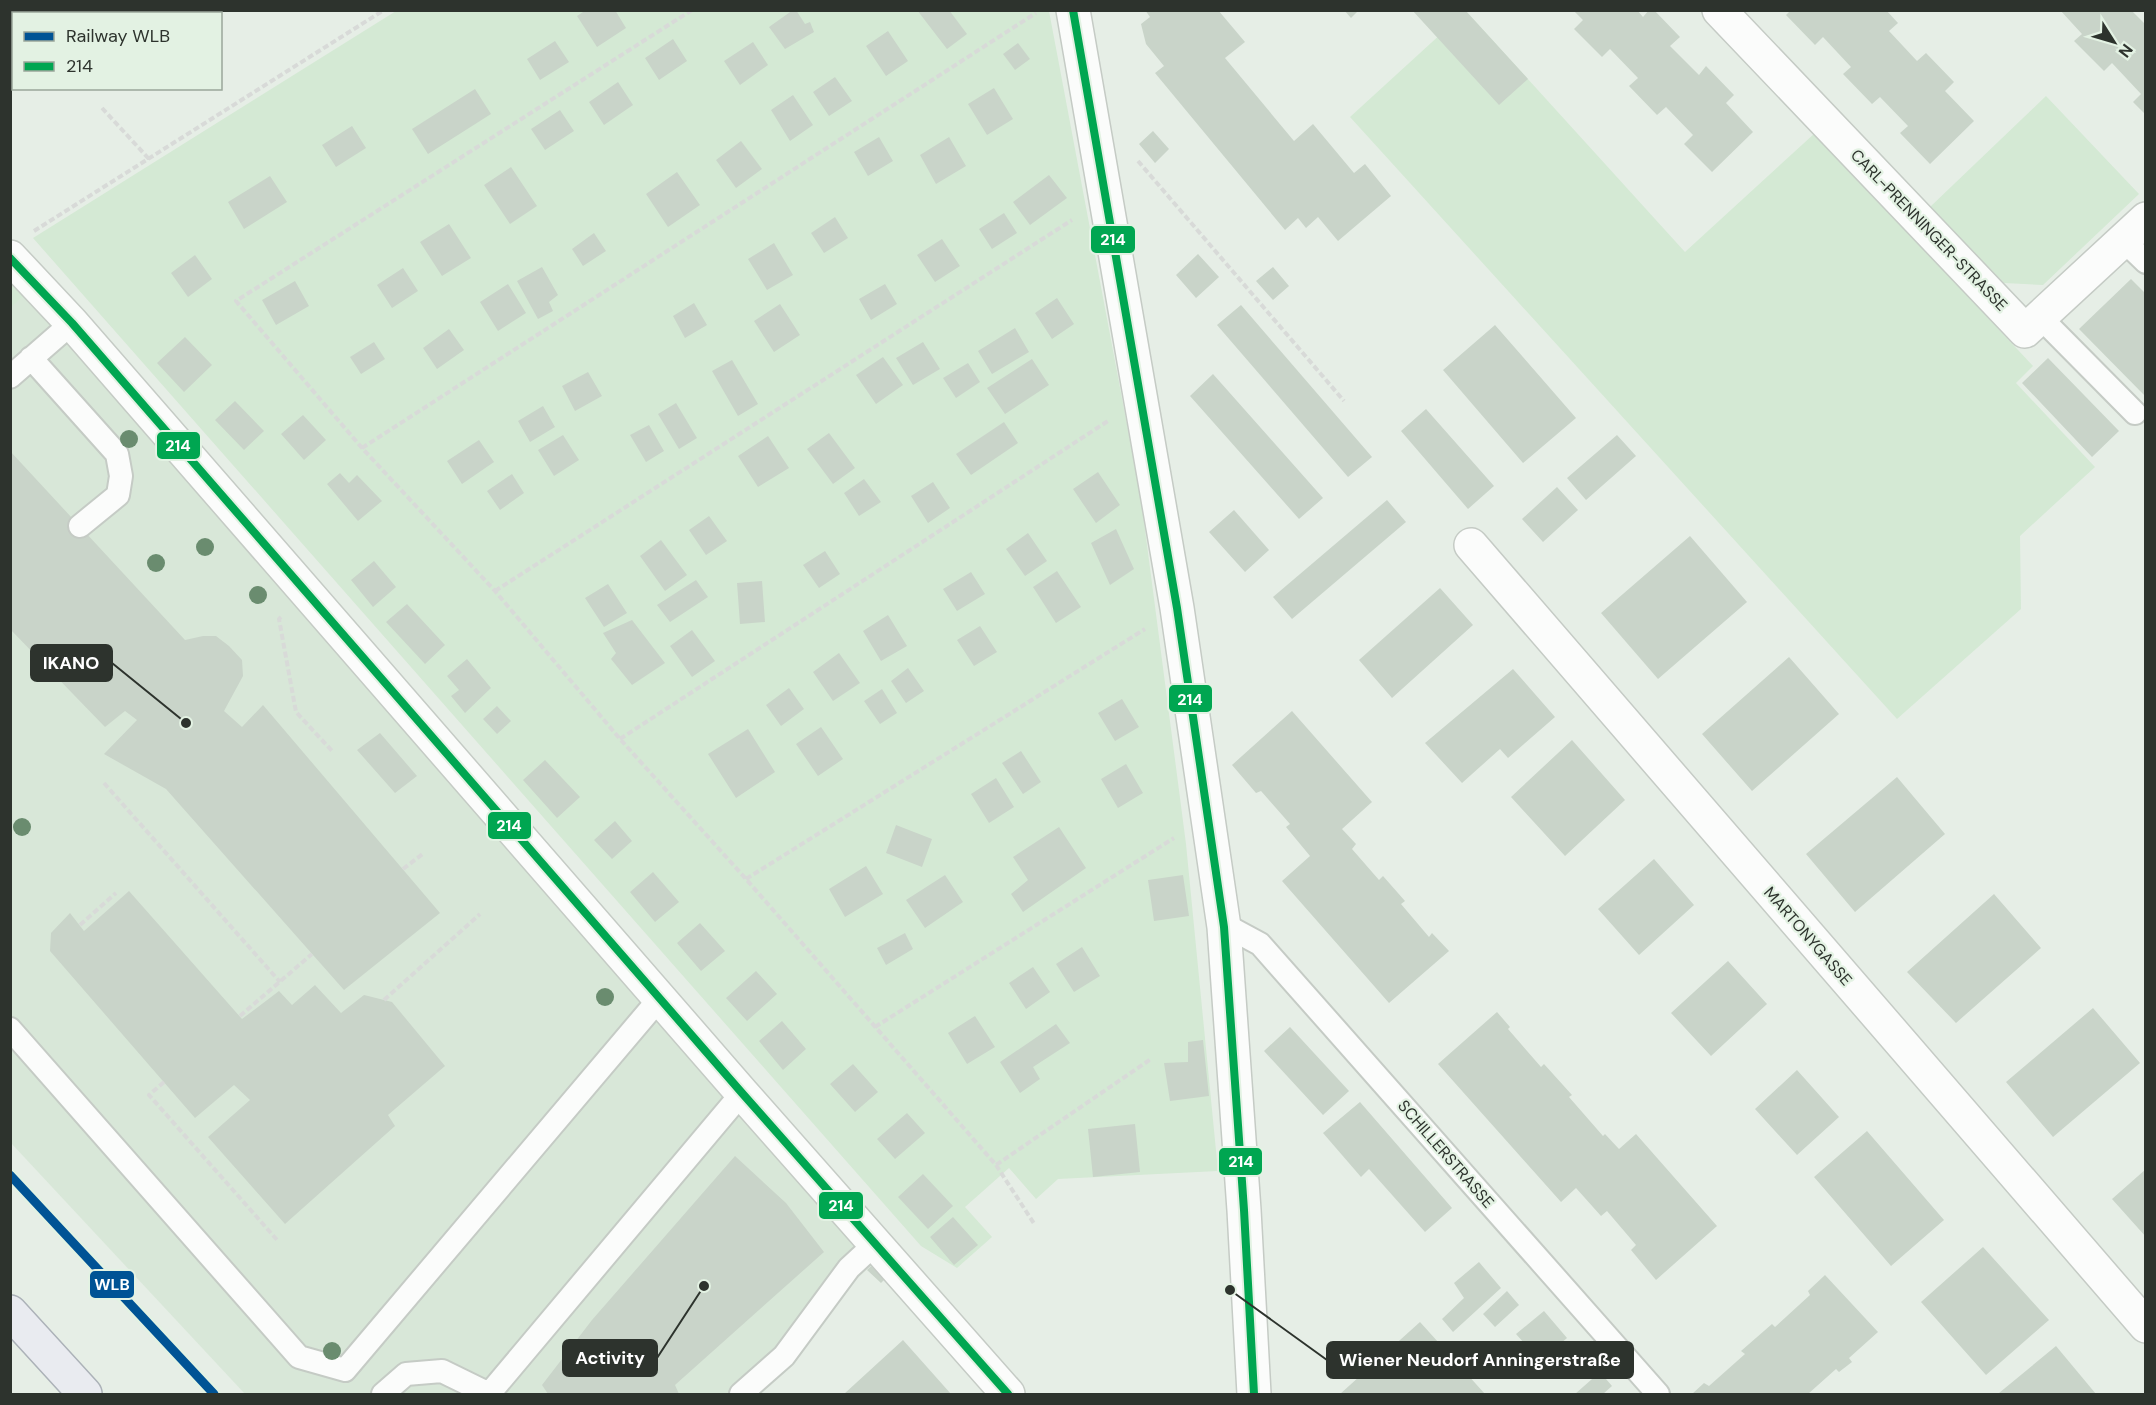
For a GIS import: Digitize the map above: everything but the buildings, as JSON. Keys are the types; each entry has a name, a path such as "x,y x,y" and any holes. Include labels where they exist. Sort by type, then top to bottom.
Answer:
{"main road":[{"path":"10,1312 85,1395"}],"street":[{"path":"1073,10 1178,608 1224,927 1244,1210 1254,1395"},
{"name":"CARL-PRENNINGER-STRASSE","path":"1719,10 2025,331 2040,316 2138,240"},
{"path":"18,247 72,323 1008,1395"},
{"name":"MARTONYGASSE","path":"1471,545 2145,1326"}],"lane":[{"path":"2040,316 2135,413"},
{"path":"10,376 72,323"},
{"path":"32,358 117,454 122,476 118,495 80,526"},
{"name":"SCHILLERSTRASSE","path":"1224,927 1260,944 1658,1395"},
{"path":"10,1029 299,1358 345,1370 660,998"},
{"path":"383,1395 406,1374 442,1371 489,1394 742,1093"},
{"path":"741,1395 784,1356 849,1268 875,1244"}],"path":[{"path":"18,247 150,159 384,10"},
{"path":"692,10 236,301 362,448 495,591 620,738 996,1165 1035,1225"},
{"path":"362,448 1040,10"},
{"path":"102,108 150,159"},
{"path":"1137,159 1344,401"},
{"path":"495,591 1106,197"},
{"path":"620,738 1141,400"},
{"path":"303,588 279,619 296,712 333,752"},
{"path":"746,879 1178,608"},
{"path":"104,783 280,982"},
{"path":"875,1027 1208,816"},
{"path":"403,869 424,853"},
{"path":"80,926 116,893"},
{"path":"384,1000 480,914"},
{"path":"240,1016 312,954"},
{"path":"996,1165 1151,1059"},
{"path":"164,1082 149,1095 278,1241"}],"shaded area":[{"path":"396,11 1049,11 1141,499 1186,844 1218,1171 1058,1179 1036,1199 1009,1168 965,1207 992,1237 957,1268 921,1246 33,238"},
{"path":"1466,11 1685,252 1815,133 2033,366 2016,383 2095,467 2020,536 2021,609 1897,719 1350,117"},
{"path":"2046,96 2139,194 2043,285 2004,283 1930,207"},
{"path":"10,282 26,294 11,307 10,307"},
{"path":"26,294 882,1255 735,1394 245,1394 11,1143 10,307"}],"rail line":[{"name":"WLB","path":"10,1175 214,1394"}],"transit line":[{"name":"214","path":"1073,10 1177,608 1224,927 1244,1210 1254,1394"},
{"name":"214","path":"10,258 72,323 742,1093 1008,1394"}],"place":[{"name":"IKANO","path":"186,723"},
{"name":"Activity","path":"704,1286"},
{"name":"Wiener Neudorf Anningerstraße","path":"1230,1290"}]}
